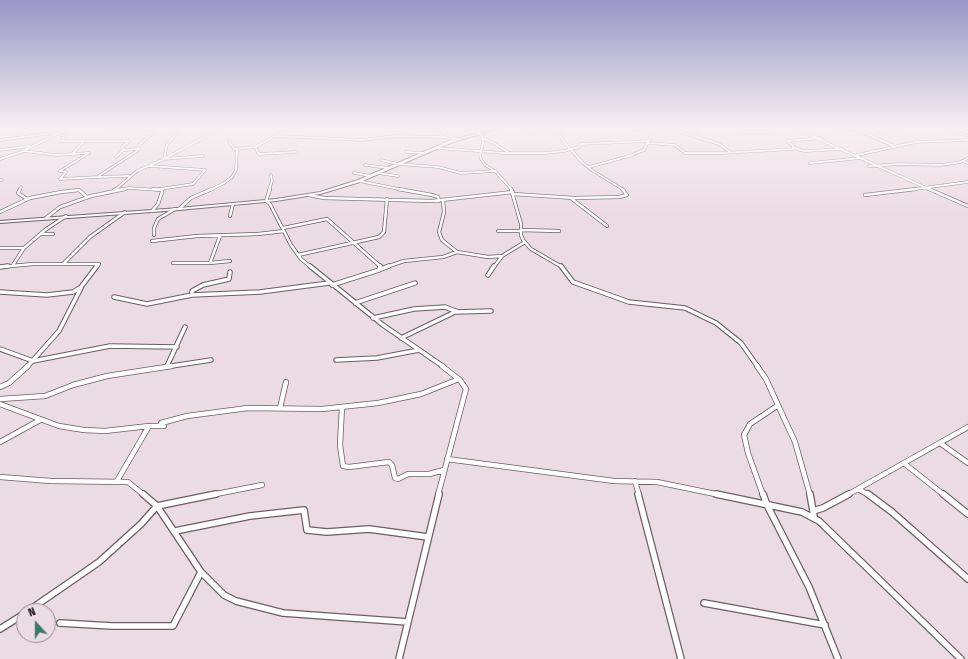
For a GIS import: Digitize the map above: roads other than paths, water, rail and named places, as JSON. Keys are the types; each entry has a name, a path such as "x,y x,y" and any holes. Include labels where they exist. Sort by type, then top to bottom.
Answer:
{"main road":[{"path":"0,222 268,202 336,189 409,160"}],"street":[{"path":"78,160 61,170 66,172 60,179 130,176"},
{"path":"97,177 125,160"},
{"path":"114,190 130,176 162,160"},
{"path":"179,209 191,198 224,183 232,177 236,170 236,160"},
{"path":"381,160 398,164 438,167 461,173 494,171"},
{"path":"481,160 494,171 513,193 525,242 534,251 561,266 571,281 629,302 685,308 716,323 735,337 750,355 766,379 777,406 795,442 807,481 814,517"},
{"path":"309,195 324,198 439,201 513,193 571,198 619,197 627,195 627,192 589,168 581,160"},
{"path":"589,168 617,160"},
{"path":"810,163 838,160"},
{"path":"867,160 968,206"},
{"path":"869,166 941,165 962,161 968,163"},
{"path":"365,165 389,168"},
{"path":"46,218 60,207 87,197 114,190 140,188 160,189 193,184 205,170 148,166"},
{"path":"354,173 371,176"},
{"path":"377,173 387,176 398,176"},
{"path":"271,175 272,181 268,202 298,255 306,264 374,318 459,379 466,389 444,470 399,659"},
{"path":"359,181 432,195 438,197 439,201"},
{"path":"865,195 968,182"},
{"path":"21,187 19,194 27,200"},
{"path":"152,211 158,204 162,192 160,189"},
{"path":"0,212 27,200 76,190 82,190 87,197"},
{"path":"571,198 606,226"},
{"path":"298,255 379,238 384,232 387,199"},
{"path":"443,200 444,212 439,232 442,240 457,252"},
{"path":"230,216 233,204"},
{"path":"154,235 155,224 158,219 175,209"},
{"path":"62,264 90,237 125,212"},
{"path":"13,266 24,248 66,216"},
{"path":"152,241 197,236 262,234 326,219 370,256 381,267 381,269"},
{"path":"498,232 521,230 560,231"},
{"path":"41,234 53,234"},
{"path":"210,263 220,236"},
{"path":"488,275 502,256 525,242"},
{"path":"0,248 24,248"},
{"path":"114,297 147,304 192,295 260,292 330,284 404,261 443,257 457,252 488,257 502,256"},
{"path":"173,263 210,263 230,261"},
{"path":"0,268 62,264 99,264 80,287 59,331 33,360 9,383 0,387"},
{"path":"192,295 192,291 203,285 229,279 230,272"},
{"path":"355,303 416,283"},
{"path":"0,292 18,294 59,294 73,292 80,287"},
{"path":"374,318 402,310 420,308 445,307 458,312"},
{"path":"401,338 447,315 458,312 491,311"},
{"path":"167,366 177,348 185,327"},
{"path":"0,349 33,360 110,346 177,348"},
{"path":"336,360 377,358 419,350"},
{"path":"0,399 45,396 87,381 167,366 211,360"},
{"path":"0,404 59,426 84,430 105,431 149,426 164,426 161,423 192,415 248,408 308,410 405,399 436,389 459,379"},
{"path":"280,408 286,382"},
{"path":"777,406 750,424 744,435 748,453 767,505 809,587 838,659"},
{"path":"342,407 340,445 342,466 349,467 390,462 392,464 395,478 398,479 408,474 429,474 444,470"},
{"path":"0,442 40,420"},
{"path":"117,481 149,426"},
{"path":"813,511 823,508 905,464 940,442 968,427"},
{"path":"940,442 968,463"},
{"path":"447,459 614,480 657,482 802,512 814,517 961,659"},
{"path":"905,464 968,514"},
{"path":"0,478 51,481 128,482 157,506 201,572 224,595 236,601 264,609 283,612 408,622"},
{"path":"635,481 681,659"},
{"path":"40,603 99,562 141,524 157,506 262,486"},
{"path":"858,489 872,496 892,512 968,579"},
{"path":"175,531 250,516 304,510 307,530 327,532 370,529 428,537"},
{"path":"60,623 112,626 173,626 201,572"},
{"path":"704,603 825,625"},
{"path":"0,630 16,619"}]}
